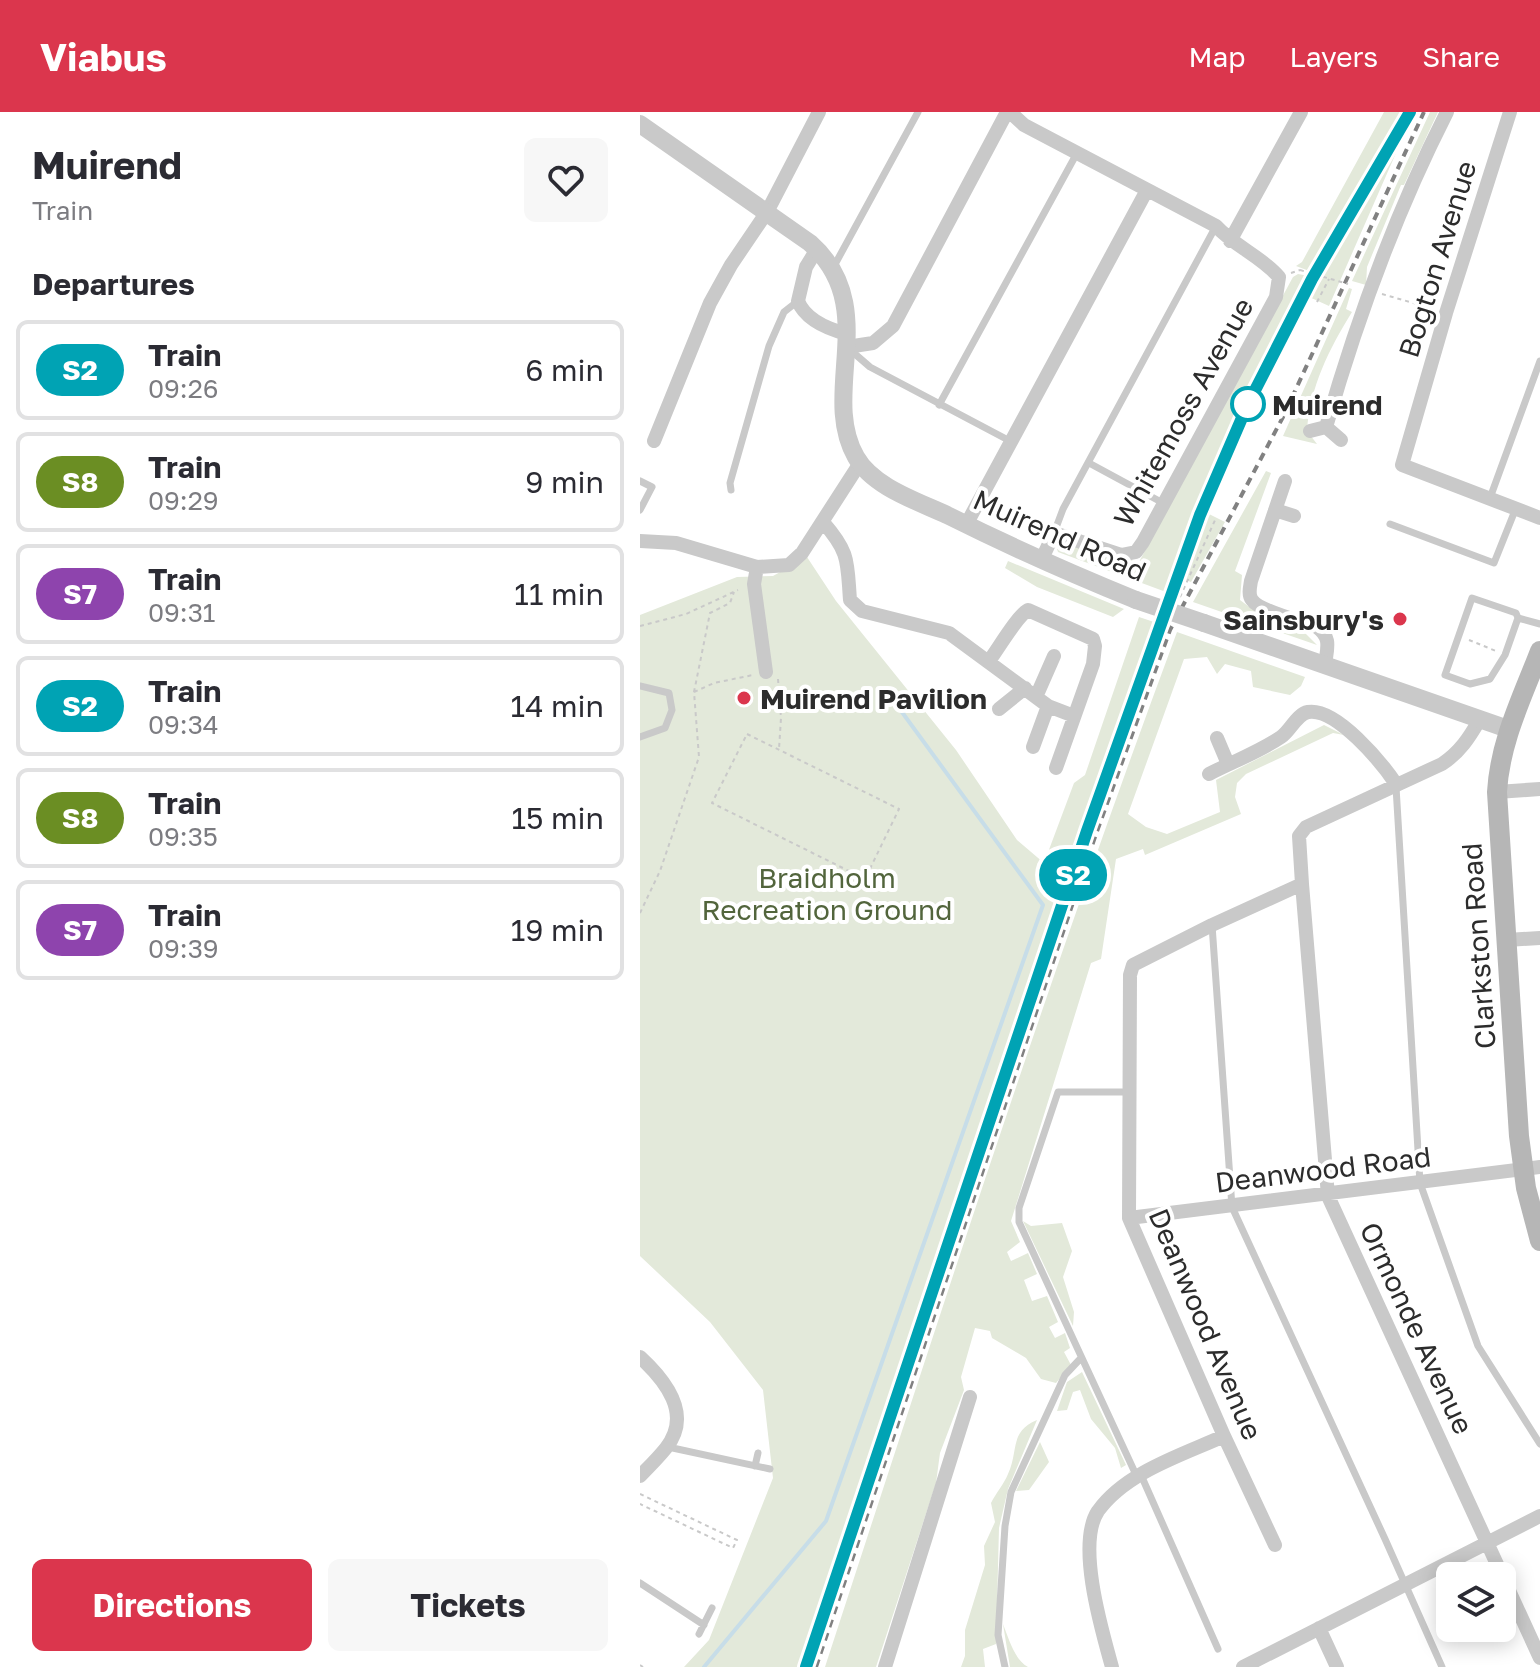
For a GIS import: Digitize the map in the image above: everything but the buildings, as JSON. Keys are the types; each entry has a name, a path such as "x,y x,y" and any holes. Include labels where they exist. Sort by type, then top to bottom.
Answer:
{"main road":[{"name":"Clarkston Road","path":"1540,651 1508,729 1498,770 1497,792 1519,1136 1532,1168 1540,1241"}],"street":[{"path":"654,441 710,303 767,212 819,112"},
{"path":"817,249 806,267 798,301 804,312 847,340 873,343 893,326 1008,112 1024,125 1216,226 1230,241 1301,112"},
{"path":"1326,427 1346,358 1403,205 1447,112"},
{"name":"Bogton Avenue","path":"1510,112 1402,465 1540,518"},
{"name":"Muirend Road","path":"640,124 817,249 832,270 843,299 847,340 845,426 854,455 877,479 1041,561 1136,600 1508,729"},
{"path":"966,525 1147,190"},
{"name":"Whitemoss Avenue","path":"1054,533 1121,555 1136,552 1143,542 1276,297 1279,277 1270,267 1230,241"},
{"path":"1310,431 1326,427"},
{"path":"1326,427 1341,440"},
{"path":"640,541 676,543 757,567 789,565 802,553 860,463"},
{"path":"1285,481 1251,581 1252,600 1325,633 1329,639 1325,665"},
{"path":"1275,510 1294,516"},
{"path":"823,522 841,543 848,558 850,600 862,611 949,633 1036,697 1074,716"},
{"path":"1041,561 1054,533"},
{"path":"757,567 754,584 772,675"},
{"path":"989,661 1022,613 1028,610 1093,639 1093,664 1056,768"},
{"path":"1033,747 1036,697 1054,656"},
{"path":"999,709 1036,697"},
{"path":"1209,774 1285,734 1305,712 1319,713 1342,724 1396,784"},
{"name":"Ormonde Avenue","path":"1480,719 1468,740 1442,764 1306,827 1299,836 1302,884 1328,1196 1540,1658"},
{"path":"1217,738 1228,764"},
{"path":"1497,792 1540,789"},
{"name":"Deanwood Avenue","path":"1275,1545 1129,1218 1130,975 1133,965 1302,884"},
{"path":"1507,940 1540,938"},
{"name":"Deanwood Road","path":"1129,1218 1328,1196 1532,1168"},
{"path":"640,1357 666,1382 675,1402 675,1426 668,1447 640,1476"},
{"path":"885,1667 970,1397"},
{"path":"1112,1667 1091,1583 1090,1547 1096,1513 1116,1492 1139,1476 1224,1436"},
{"path":"1243,1667 1540,1516"},
{"path":"1319,1628 1337,1667"}],"lane":[{"path":"832,270 918,112"},
{"path":"939,405 1077,153"},
{"path":"1054,533 1063,509 1216,226"},
{"path":"731,490 730,483 769,346 784,312 798,301"},
{"path":"847,340 870,367 1011,441"},
{"path":"1490,499 1540,361"},
{"path":"1089,463 1163,503"},
{"path":"640,481 652,487 640,510"},
{"path":"1390,524 1494,563 1516,508"},
{"path":"1472,598 1516,613 1518,618 1505,655 1490,679 1481,683 1470,684 1445,675 1459,636 1472,598"},
{"path":"1518,618 1540,624"},
{"path":"640,686 669,693 672,710 665,728 640,737"},
{"path":"1396,784 1420,1183 1478,1346 1540,1444"},
{"path":"1212,925 1232,1207 1442,1667"},
{"path":"1130,1092 1058,1092 1019,1208 1019,1222 1218,1649"},
{"path":"1005,1667 998,1635 1005,1526 1011,1492 1065,1375 1081,1358"},
{"path":"668,1447 770,1469"},
{"path":"755,1466 758,1453"},
{"path":"640,1583 704,1625"},
{"path":"699,1634 712,1608"}],"path":[{"path":"1300,270 1348,284"},
{"path":"1317,302 1329,279"},
{"path":"1392,297 1446,313"},
{"path":"1173,612 1216,518"},
{"path":"640,626 686,614 754,584"},
{"path":"640,913 660,871 699,757 694,692 710,613 730,603 734,592"},
{"path":"1459,636 1505,655"},
{"path":"694,692 714,683 772,675 781,718 779,750"},
{"path":"747,734 779,750 899,809 865,879 712,803 747,734"},
{"path":"640,1494 737,1540 733,1548 640,1504"}],"green space":[{"path":"1384,112 1405,112 1312,272 1296,266 1302,262"},
{"path":"1430,112 1438,112 1404,185 1401,185 1367,267 1366,285 1352,281"},
{"path":"1396,153 1329,306 1307,296 1361,202"},
{"path":"1298,274 1309,276 1233,432 1166,592 1058,552 1062,542 1139,562 1293,277"},
{"path":"1349,288 1352,289 1346,309 1352,312 1328,354 1312,399 1307,431 1317,444 1283,436"},
{"path":"1266,471 1271,473 1235,571 1242,575 1240,600 1296,624 1317,645 1193,602"},
{"path":"1205,512 1225,522 1191,582 1183,579"},
{"name":"Braidholm Recreation Ground","path":"807,557 836,601 956,750 1017,840 1044,863 1074,783 1085,775 1139,617 1154,622 799,1667 684,1667 709,1640 773,1478 763,1390 710,1322 640,1256 640,615 737,577 773,576"},
{"path":"1008,561 1124,609 1113,617 1037,587 1005,568"},
{"path":"1177,632 1305,677 1301,686 1290,695 1253,687 1251,671 1225,664 1217,674 1207,657 1184,659 1128,814 1146,827 1167,834 1220,812 1216,780 1324,725 1344,735 1333,733 1246,774 1237,783 1235,797 1241,814 1145,855 1143,849 1116,859 1101,959 1091,963 1011,1221 1020,1242 1007,1252 1011,1261 1028,1253 1037,1274 1024,1280 1032,1301 1047,1296 1058,1322 1049,1327 1055,1338 1065,1333 1070,1348 1064,1352 1071,1365 1056,1383 1041,1379 1026,1358 992,1338 990,1331 975,1328 961,1377 964,1390 940,1453 936,1483 876,1667 825,1667 1040,1018"},
{"path":"1023,1221 1031,1226 1062,1223 1072,1251 1063,1277 1074,1312 1073,1326"},
{"path":"1082,1372 1126,1465 1121,1468 1115,1448 1091,1419 1080,1390 1073,1392 1067,1410 1057,1411 1067,1382"},
{"path":"1037,1420 1008,1489 999,1528 996,1644 983,1649 985,1667 961,1667 965,1656 965,1630 985,1565 984,1546 995,1522 991,1503 1008,1474 1018,1436"},
{"path":"1040,1442 1049,1462 1029,1490 1016,1491"},
{"path":"1003,1624 1016,1654 1028,1667 1010,1667"}],"waterway":[{"path":"704,1667 826,1521 1043,905 888,693"}],"railway":[{"path":"1156,637 1211,491 1266,367 1325,257 1410,112"},
{"path":"816,1667 1096,834 1170,630 1283,417 1424,112"}],"train":[{"name":"S2","path":"806,1667 1087,831 1200,515 1248,404 1312,279 1410,112"}],"place":[{"name":"Muirend","path":"1248,404"},
{"name":"Sainsbury's","path":"1400,619"},
{"name":"Muirend Pavilion","path":"744,698"}]}
